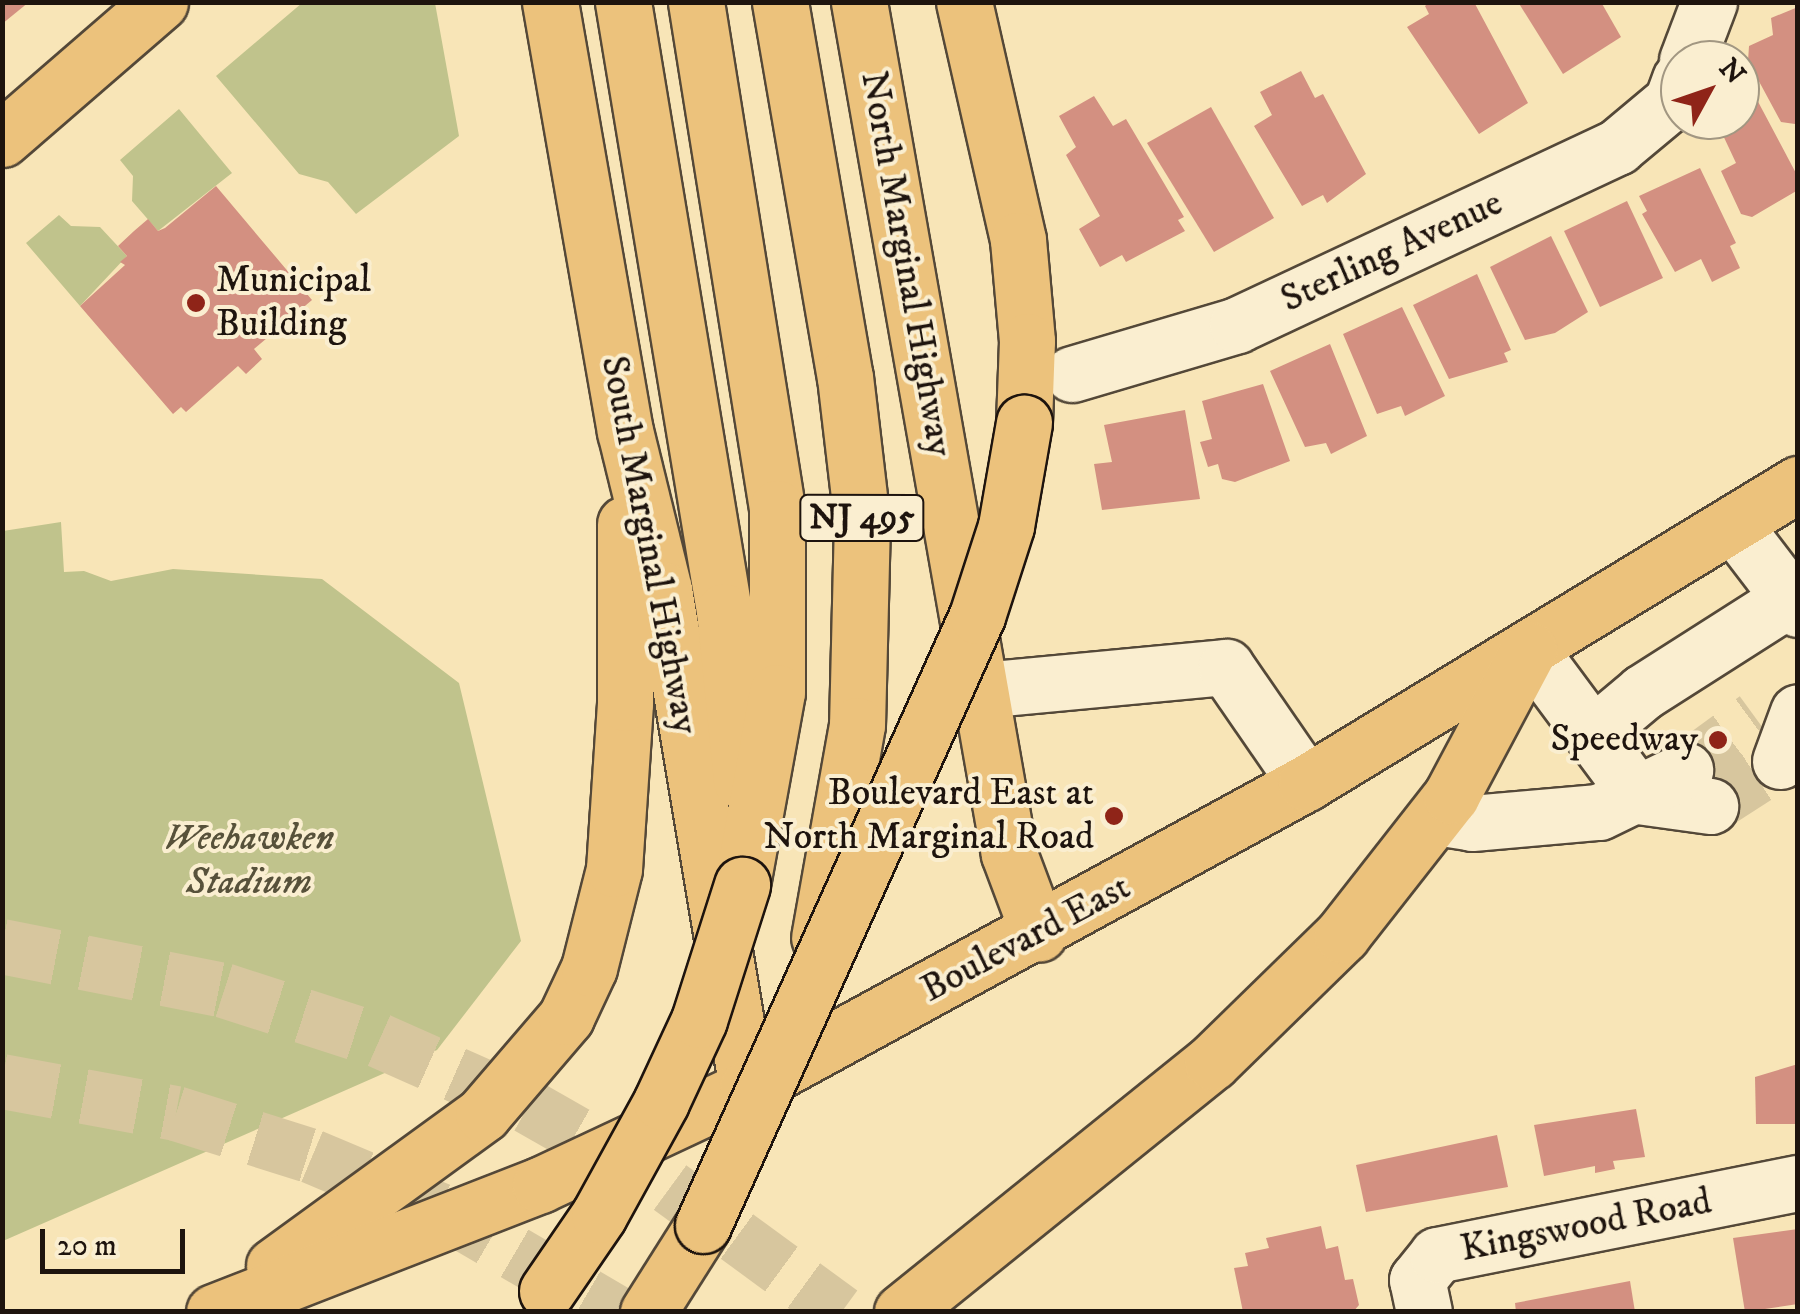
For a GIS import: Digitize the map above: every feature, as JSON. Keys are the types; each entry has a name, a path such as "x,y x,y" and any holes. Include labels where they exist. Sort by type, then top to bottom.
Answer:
{"main road":[{"path":"2,139 160,2"},
{"name":"South Marginal Highway","path":"550,2 624,431 664,590 746,1088"},
{"path":"623,2 724,611 741,776 742,884"},
{"name":"NJ 495","path":"540,1302 599,1215 668,1089 699,1020 742,884 777,692 777,508 696,2"},
{"name":"NJ 495","path":"648,1312 703,1225 793,1032 848,790 864,581 846,378 780,2"},
{"name":"North Marginal Highway","path":"859,2 1010,854 1039,934"},
{"path":"793,1032 977,616 1006,526 1024,423 1028,341 1018,240 964,2"},
{"path":"211,1312 442,1149 514,1084 566,1017 589,968 614,869 625,704 624,431"},
{"name":"Boulevard East","path":"211,1312 540,1185 746,1088 1039,934 1306,783 1798,484"},
{"path":"902,1312 1253,1024 1342,935 1436,818 1530,649"}],"street":[{"path":"1695,40 1709,3"},
{"name":"Sterling Avenue","path":"1072,374 1237,325 1617,147 1660,110"},
{"path":"1593,734 1643,692 1793,604 1733,524"},
{"path":"1530,649 1638,796"},
{"path":"982,690 1226,667 1306,783"},
{"path":"1436,818 1548,820 1599,812 1638,796 1698,788"},
{"name":"Kingswood Road","path":"1424,1312 1417,1280 1437,1254 1798,1183"}],"green space":[{"path":"302,3 435,3 459,136 356,214 328,182 299,174 216,76"},
{"path":"179,109 232,173 158,231 132,201 133,176 120,160"},
{"path":"59,215 71,226 100,227 127,256 80,306 26,243"},
{"name":"Weehawken Stadium","path":"61,522 64,572 84,571 111,581 173,569 322,579 459,683 521,941 437,1050 3,1241 3,531"}],"building":[{"path":"2,2 29,2 2,24"},
{"path":"1430,2 1474,2 1528,103 1479,134 1407,27 1429,14 1425,6"},
{"path":"1518,2 1601,2 1621,37 1563,74"},
{"path":"1798,7 1795,124 1781,122 1760,83 1760,41 1773,35 1771,18"},
{"path":"1301,71 1315,98 1323,94 1366,174 1327,203 1323,195 1302,206 1254,126 1272,115 1260,92"},
{"path":"1094,96 1113,126 1126,119 1184,217 1178,220 1185,231 1126,262 1122,255 1100,267 1079,229 1100,216 1066,155 1076,147 1059,116"},
{"path":"1760,105 1798,177 1798,190 1752,217 1741,214 1721,171 1736,163 1725,140 1760,140"},
{"path":"1211,107 1274,218 1214,252 1147,143"},
{"path":"1700,168 1736,243 1730,246 1740,268 1712,282 1701,259 1675,272 1642,214 1647,211 1639,196"},
{"name":"Municipal Building","path":"216,186 312,300 254,349 262,359 246,374 238,366 186,412 181,407 173,414 80,306 125,265 120,262 127,256 118,246 134,231 148,219 158,231 165,228"},
{"path":"1627,201 1663,278 1600,307 1564,231"},
{"path":"1551,236 1588,312 1555,333 1525,340 1490,267"},
{"path":"1477,274 1511,350 1504,353 1508,362 1449,379 1413,305"},
{"path":"1402,307 1445,396 1405,416 1401,406 1377,414 1343,334"},
{"path":"1330,344 1367,436 1331,454 1326,443 1305,447 1270,371"},
{"path":"1263,384 1290,461 1235,482 1222,479 1218,464 1208,467 1200,442 1212,439 1202,401"},
{"path":"1185,410 1200,499 1102,510 1094,464 1112,462 1104,425"},
{"path":"1798,1064 1798,1124 1756,1124 1755,1077"},
{"path":"1636,1109 1645,1157 1613,1161 1615,1169 1595,1173 1595,1166 1544,1176 1534,1125"},
{"path":"1497,1135 1508,1187 1366,1212 1356,1165"},
{"path":"1321,1226 1326,1249 1338,1246 1345,1280 1353,1279 1359,1305 1353,1312 1243,1312 1234,1268 1248,1266 1245,1253 1269,1248 1266,1238"},
{"path":"1798,1229 1798,1304 1745,1312 1733,1238"},
{"path":"1630,1281 1635,1312 1516,1312 1515,1303"}],"tunnel":[{"path":"1685,770 1756,718"},
{"path":"1710,806 1780,761"},
{"path":"2,946 224,990 379,1040 528,1106 670,1187 841,1312"},
{"path":"2,1081 176,1113 312,1156 443,1211 616,1312"}],"place":[{"name":"Municipal Building","path":"196,303"},
{"name":"Speedway","path":"1718,740"},
{"name":"Boulevard East at North Marginal Road","path":"1114,816"}]}
